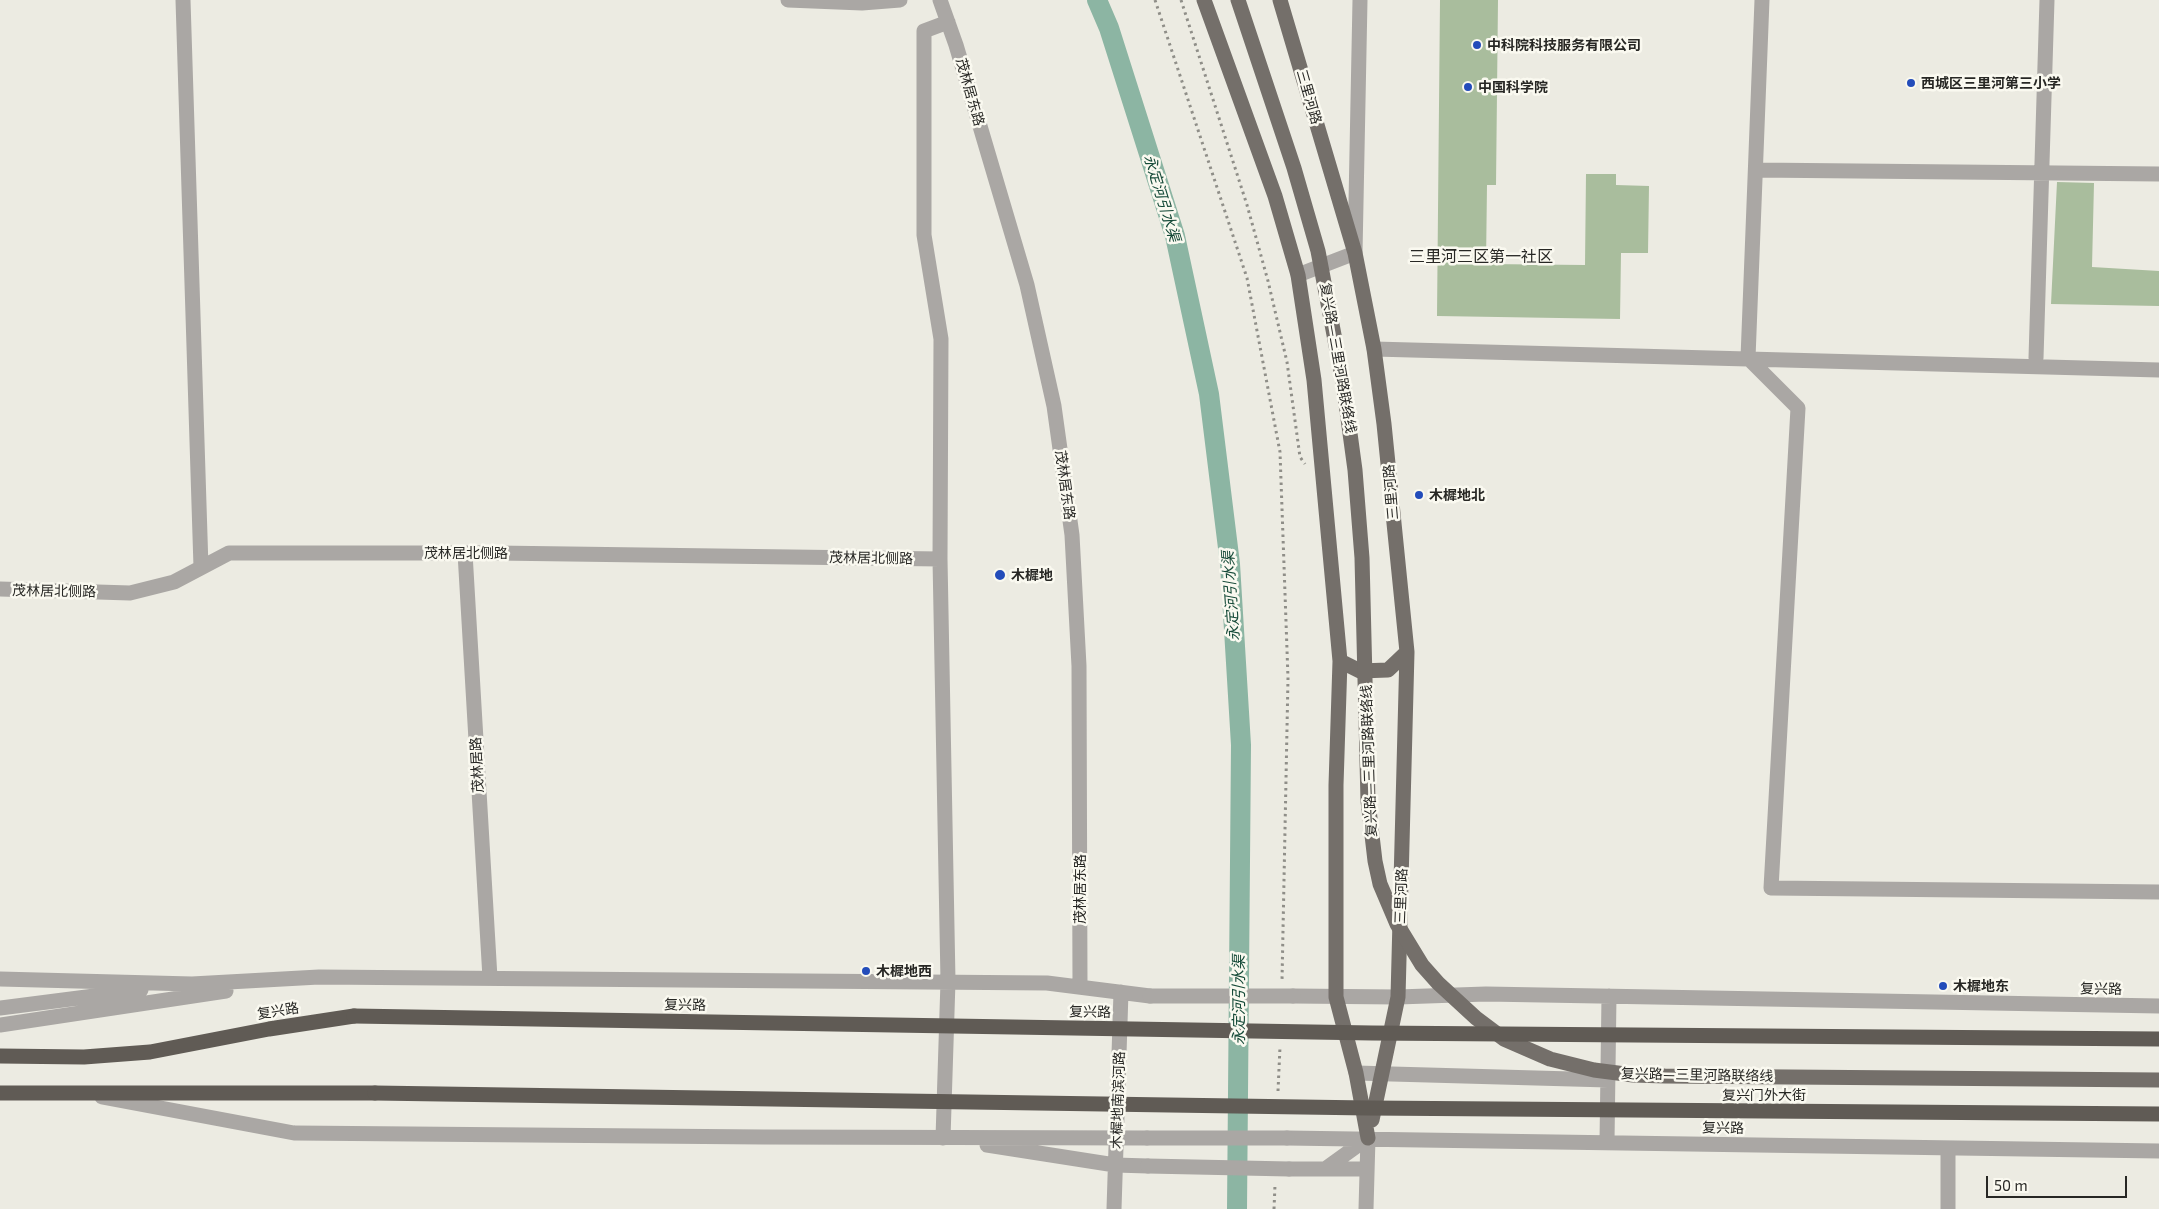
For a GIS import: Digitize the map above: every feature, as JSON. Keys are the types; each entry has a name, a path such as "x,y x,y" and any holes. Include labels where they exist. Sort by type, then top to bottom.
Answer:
{"highway":[{"name":"复兴路","path":"0,1056 84,1057 150,1052 269,1029 354,1016 1372,1033 2159,1039"},
{"path":"0,1093 83,1094"},
{"name":"复兴门外大街","path":"83,1094 376,1093 1368,1108 2159,1114"}],"main road":[{"path":"1204,0 1275,196 1298,275 1314,380 1340,661 1336,785 1336,996 1356,1073 1368,1138"},
{"name":"复兴路—三里河路联络线","path":"1238,0 1294,168 1329,301 1356,470 1363,585 1370,833 1374,861 1386,899 1408,942 1427,971 1456,1002 1504,1038 1550,1059 1594,1070 1657,1076 2159,1080"},
{"name":"三里河路","path":"1280,0 1355,253 1374,349 1384,424 1407,652 1398,998 1368,1138"},
{"path":"1340,661 1360,671 1388,670 1407,652"}],"street":[{"path":"183,0 201,567"},
{"path":"788,0 862,3 900,0"},
{"name":"茂林居东路","path":"940,0 1027,285 1054,406 1072,536 1079,666 1080,986"},
{"path":"1298,275 1355,253 1360,0"},
{"path":"1762,0 1748,358 1798,408 1771,888 2159,892"},
{"path":"2036,358 2047,0"},
{"path":"943,1138 948,982 940,559 942,339 924,235 924,30 948,22"},
{"path":"1756,170 2159,174"},
{"path":"1374,349 2159,370"},
{"name":"茂林居北侧路","path":"0,590 130,593 174,582 229,553 465,553 940,559"},
{"name":"茂林居路","path":"465,553 490,978"},
{"path":"0,1025 320,977"},
{"name":"复兴路","path":"0,979 192,984 320,977 1047,983 1150,996 1287,993 1398,998 1486,994 2159,1006"},
{"path":"0,1008 192,984"},
{"name":"木樨地南滨河路","path":"1114,1209 1118,1137 1121,992"},
{"path":"1608,1142 1609,996"},
{"path":"1356,1073 1608,1080"},
{"path":"83,1094 294,1132 943,1138 1118,1137"},
{"name":"复兴路","path":"1118,1137 1368,1138 2159,1151"},
{"path":"943,1138 1115,1166 1367,1169"},
{"path":"1325,1169 1368,1138"},
{"path":"1366,1209 1368,1138"},
{"path":"1948,1148 1948,1209"}],"path":[{"path":"1155,0 1247,278 1280,452 1288,678 1287,993"},
{"path":"1181,0 1247,205 1268,281 1287,362 1300,457 1309,470"},
{"path":"1278,1100 1280,1040"},
{"path":"1274,1209 1275,1179"}],"building":[{"name":"中国科学院","path":"1440,0 1498,0 1496,185 1487,185 1486,264 1585,265 1586,174 1616,174 1616,185 1649,186 1648,253 1621,253 1620,319 1437,316"},
{"path":"2057,182 2094,183 2092,267 2159,271 2159,306 2051,304"}],"waterway":[{"name":"永定河引水渠","path":"1097,0 1109,28 1175,236 1209,394 1230,564 1241,745 1237,1209"}],"place":[{"name":"中科院科技服务有限公司","path":"1477,45"},
{"name":"西城区三里河第三小学","path":"1911,83"},
{"name":"中国科学院","path":"1468,87"},
{"name":"木樨地北","path":"1419,495"},
{"name":"木樨地","path":"1000,575"},
{"name":"木樨地西","path":"866,971"},
{"name":"木樨地东","path":"1943,986"}],"district":[{"name":"三里河三区第一社区","path":"1481,257"}]}
